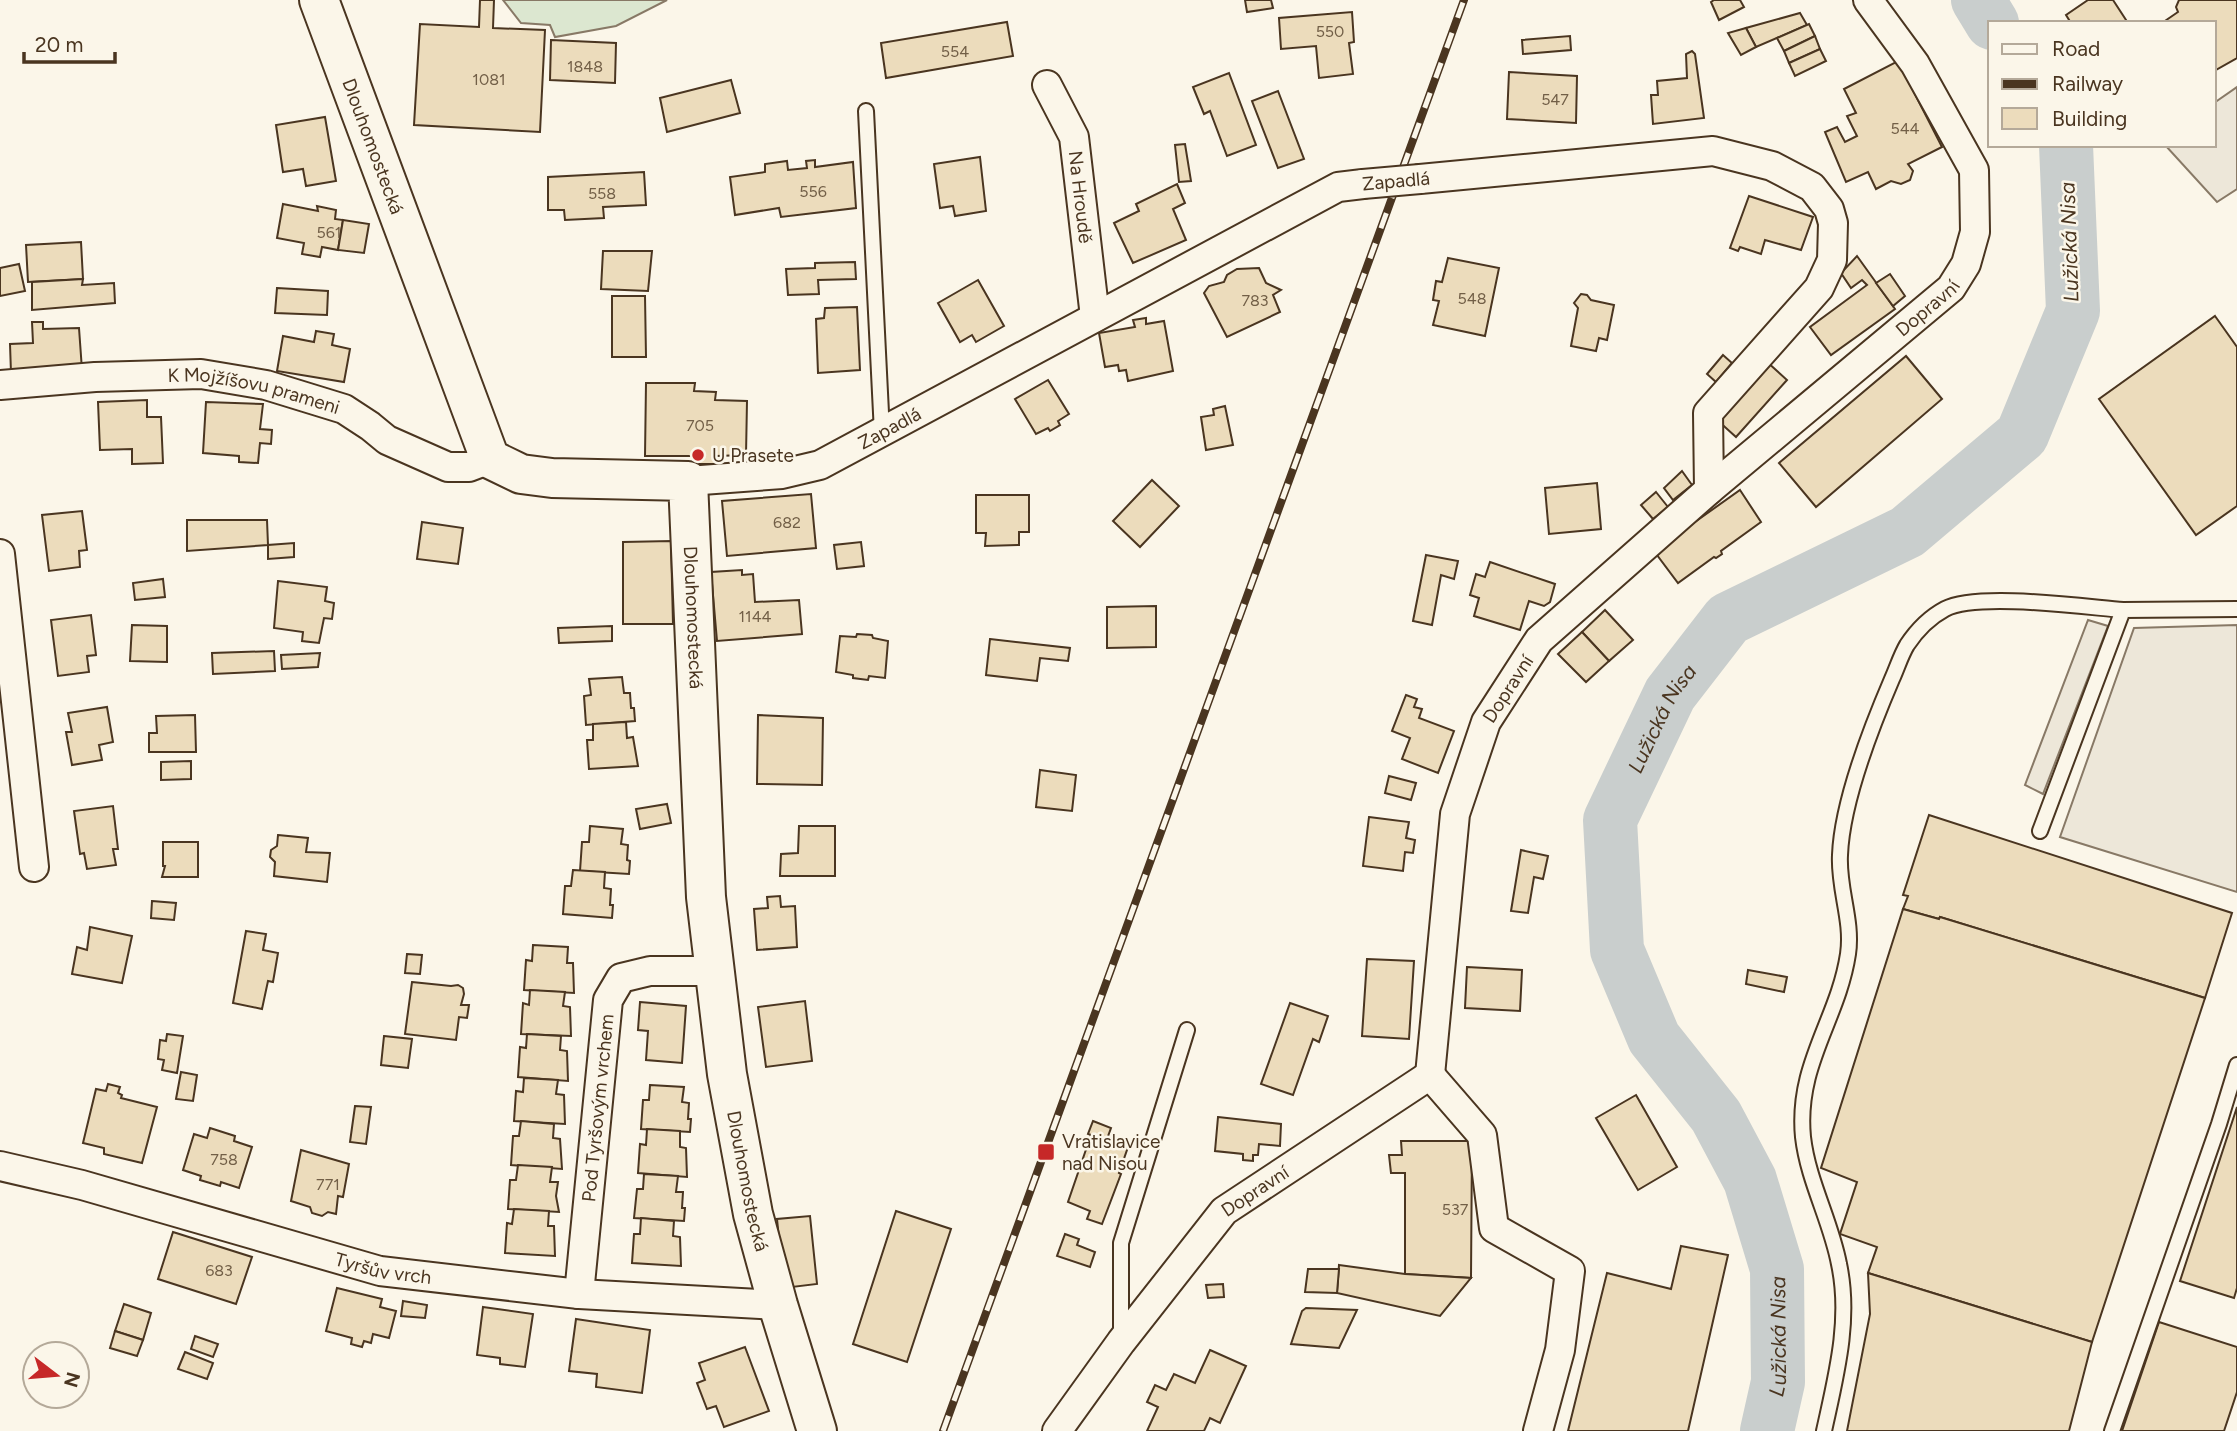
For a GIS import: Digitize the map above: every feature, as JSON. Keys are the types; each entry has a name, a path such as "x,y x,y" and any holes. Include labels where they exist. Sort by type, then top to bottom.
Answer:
{"street":[{"name":"Dlouhomostecká","path":"319,0 489,459"},
{"name":"Dopravní","path":"1057,1431 1121,1342 1224,1211 1430,1075 1455,814 1486,722 1539,640 1709,490 1951,288 1966,264 1975,232 1973,170 1915,64 1868,0"},
{"name":"Na Hroudě","path":"1047,85 1074,137 1095,317"},
{"name":"Zapadlá","path":"688,481 782,474 820,465 1338,187 1713,151 1772,166 1812,187 1829,209 1833,223 1832,260 1819,288 1708,413 1709,490"},
{"name":"K Mojžíšovu prameni","path":"0,385 95,377 201,374 266,384 344,409 387,440 448,467 469,467 489,459"},
{"path":"489,459 521,474 552,478 688,481"},
{"name":"Dlouhomostecká","path":"688,481 706,897 727,1074 752,1214 817,1431"},
{"path":"0,554 34,867"},
{"name":"Pod Tyršovým vrchem","path":"579,1294 608,1000 621,978 650,971 715,971"},
{"path":"1430,1075 1482,1135 1494,1228 1570,1270 1560,1350 1538,1431"},
{"name":"Tyršův vrch","path":"0,1166 82,1185 380,1271 579,1294 778,1305"}],"lane":[{"path":"866,111 882,433"},
{"path":"1824,1431 1838,1362 1844,1292 1839,1261 1808,1162 1803,1138 1803,1107 1809,1069 1842,981 1848,954 1850,929 1841,886 1840,855 1845,816 1878,711 1907,646 1927,621 1947,607 1969,602 2028,601 2123,610 2237,609"},
{"path":"2040,831 2123,610"},
{"path":"1121,1342 1121,1243 1187,1030"},
{"path":"2112,1431 2237,1065"}],"green space":[{"path":"503,0 667,0 616,26 555,37 550,25 521,23"}],"shaded area":[{"path":"2237,87 2237,189 2217,202 2167,147 2216,147 2216,102"},
{"path":"2088,620 2108,626 2043,794 2025,785"},
{"path":"2237,625 2237,892 2060,837 2134,628"}],"building":[{"path":"480,0 494,0 493,28 545,30 540,132 414,125 420,24 479,27"},
{"path":"1245,0 1271,0 1273,8 1247,12"},
{"path":"1740,0 1744,7 1719,20 1711,2"},
{"path":"2088,0 2113,0 2127,21 2070,21 2066,15"},
{"path":"2179,0 2237,0 2237,58 2216,70 2216,21 2165,21 2178,12 2176,7"},
{"path":"1352,12 1354,42 1349,43 1353,74 1319,78 1316,46 1281,49 1279,18"},
{"path":"1800,13 1807,25 1756,47 1746,28"},
{"path":"1007,22 1013,56 886,78 881,43"},
{"path":"1809,24 1815,36 1784,51 1777,38"},
{"path":"1746,28 1756,47 1741,55 1728,33"},
{"path":"1570,36 1571,50 1523,54 1522,40"},
{"path":"1815,36 1820,49 1789,63 1784,51"},
{"path":"551,40 616,43 615,83 550,80"},
{"path":"1820,49 1826,61 1795,76 1789,63"},
{"path":"1692,51 1695,54 1704,118 1653,124 1651,95 1658,95 1657,81 1687,78 1686,54"},
{"path":"1898,61 1942,147 1908,164 1913,171 1910,180 1901,184 1891,181 1876,189 1868,172 1846,182 1825,132 1837,127 1845,142 1857,136 1847,116 1856,113 1844,89"},
{"path":"1509,72 1577,76 1576,123 1507,119"},
{"path":"1229,73 1256,145 1227,156 1210,111 1204,114 1193,87"},
{"path":"731,80 740,113 667,132 660,98"},
{"path":"1278,91 1304,159 1278,168 1252,101"},
{"path":"325,117 336,181 306,186 303,169 283,172 276,125"},
{"path":"1185,144 1191,181 1179,182 1175,145"},
{"path":"980,157 986,211 955,216 953,206 940,208 934,164"},
{"path":"815,160 815,167 853,162 856,208 781,217 779,208 735,215 730,177 765,172 765,164 787,161 788,170 807,168 806,161"},
{"path":"644,172 646,205 603,207 604,218 565,220 564,210 548,210 548,177"},
{"path":"1177,184 1185,203 1173,209 1186,240 1133,263 1114,223 1139,211 1136,204"},
{"path":"1749,196 1813,217 1801,250 1765,240 1761,254 1740,247 1738,251 1730,248"},
{"path":"283,204 318,211 317,206 336,210 335,219 343,220 338,250 322,247 320,257 302,254 304,243 277,238"},
{"path":"343,220 369,224 364,253 338,250"},
{"path":"81,242 83,279 28,282 26,245"},
{"path":"603,251 652,251 648,291 601,289"},
{"path":"1857,256 1895,309 1831,355 1810,327 1867,285 1862,280 1851,288 1841,273"},
{"path":"1448,258 1499,268 1485,336 1433,325 1439,301 1433,300 1436,281 1442,282"},
{"path":"855,262 856,279 818,280 819,294 788,295 786,269 815,268 815,263"},
{"path":"19,264 25,291 0,296 0,268"},
{"path":"1259,268 1266,283 1281,290 1273,295 1280,312 1227,337 1204,293 1209,286 1224,282 1227,275 1237,269"},
{"path":"1890,274 1905,296 1893,306 1876,283"},
{"path":"83,279 82,285 114,283 115,303 32,310 32,282"},
{"path":"978,280 1004,326 976,342 972,335 960,342 938,303"},
{"path":"277,288 328,291 327,315 275,313"},
{"path":"1581,294 1587,295 1591,300 1614,305 1607,340 1599,338 1596,351 1571,346 1578,308 1574,303"},
{"path":"612,296 645,296 646,357 612,357"},
{"path":"857,307 860,370 818,373 816,319 824,318 825,308"},
{"path":"2215,316 2237,347 2237,506 2196,535 2099,399"},
{"path":"1146,318 1146,324 1164,321 1173,371 1128,381 1126,370 1119,371 1118,365 1105,367 1099,333 1135,327 1133,320"},
{"path":"32,322 43,322 43,329 79,328 82,370 11,373 10,344 33,343"},
{"path":"316,331 334,334 332,345 350,349 344,382 277,371 283,336 314,342"},
{"path":"1723,355 1732,363 1716,382 1707,374"},
{"path":"1906,356 1942,399 1816,507 1779,463"},
{"path":"1766,361 1787,380 1736,437 1716,419"},
{"path":"1048,380 1069,414 1058,421 1060,425 1050,431 1048,428 1036,434 1015,399"},
{"path":"646,383 695,383 694,391 716,392 715,400 747,401 746,455 716,456 716,464 698,464 697,456 645,456"},
{"path":"147,400 147,417 161,417 163,463 132,464 132,449 100,450 98,402"},
{"path":"206,402 263,404 260,429 272,430 271,444 260,443 258,463 239,462 239,456 203,453"},
{"path":"1225,406 1233,445 1206,450 1201,417 1214,415 1213,409"},
{"path":"1682,471 1692,485 1673,500 1664,488"},
{"path":"1152,480 1179,506 1140,547 1113,521"},
{"path":"1597,483 1601,529 1549,534 1545,488"},
{"path":"1740,490 1761,522 1721,551 1722,554 1678,583 1654,551"},
{"path":"1656,492 1668,507 1653,519 1641,505"},
{"path":"811,494 816,548 727,556 722,501"},
{"path":"976,495 1029,495 1029,532 1019,532 1019,545 985,546 986,533 976,533"},
{"path":"82,511 87,550 79,551 80,567 49,571 42,515"},
{"path":"187,520 267,520 268,545 187,551"},
{"path":"422,522 463,528 458,564 417,559"},
{"path":"671,541 673,624 623,624 623,542"},
{"path":"861,542 864,566 837,569 834,545"},
{"path":"294,543 294,557 268,559 268,545"},
{"path":"1426,555 1458,561 1454,579 1441,575 1432,625 1413,621"},
{"path":"1490,562 1555,584 1550,602 1544,606 1529,601 1520,630 1474,616 1479,598 1470,595 1476,574 1485,577"},
{"path":"742,570 742,575 753,574 755,602 799,600 802,634 717,641 711,572"},
{"path":"163,579 165,597 135,600 133,583"},
{"path":"278,581 327,587 325,601 334,603 332,619 324,618 319,643 302,641 303,632 274,628"},
{"path":"1156,606 1156,647 1107,648 1107,607"},
{"path":"1605,610 1633,640 1609,661 1582,632"},
{"path":"91,615 96,655 87,656 89,672 58,676 51,620"},
{"path":"132,625 167,626 167,662 130,661"},
{"path":"612,626 612,641 559,643 558,628"},
{"path":"1582,632 1609,661 1586,682 1558,654"},
{"path":"857,634 872,635 873,638 888,641 885,678 869,676 868,680 836,672 840,636 856,637"},
{"path":"990,639 1070,648 1068,661 1040,658 1037,681 986,675"},
{"path":"274,651 275,671 213,674 212,653"},
{"path":"320,653 318,667 282,669 281,655"},
{"path":"622,677 624,693 630,693 635,721 586,725 584,696 591,695 589,679"},
{"path":"1406,695 1417,699 1414,707 1422,709 1419,718 1454,731 1438,773 1402,759 1410,738 1392,731"},
{"path":"107,707 113,742 99,745 102,760 72,765 66,732 72,732 68,713"},
{"path":"195,715 196,752 149,752 149,733 157,733 156,716"},
{"path":"758,715 823,718 822,785 757,784"},
{"path":"626,722 627,738 633,737 638,766 589,769 587,740 593,740 593,724"},
{"path":"191,761 191,779 161,780 161,762"},
{"path":"1040,770 1076,775 1072,811 1036,807"},
{"path":"1389,776 1416,783 1411,800 1385,793"},
{"path":"667,804 671,823 640,829 636,809"},
{"path":"113,806 118,849 113,849 116,865 87,869 84,853 80,854 74,811"},
{"path":"1929,815 2232,913 2205,998 1940,917 1939,919 1903,909 1908,896 1903,895"},
{"path":"1369,817 1409,822 1406,838 1415,840 1413,853 1405,852 1403,871 1363,866"},
{"path":"590,826 623,829 621,844 628,845 629,874 580,871 582,842 589,842"},
{"path":"799,826 835,826 835,876 780,876 781,854 798,853"},
{"path":"278,835 308,838 306,852 330,853 327,882 274,876 275,862 270,857 271,850 277,846"},
{"path":"163,842 198,842 198,877 162,877 165,866"},
{"path":"1521,850 1548,856 1543,879 1534,877 1528,913 1511,911"},
{"path":"573,870 605,872 604,888 611,889 612,918 563,914 565,886 571,886"},
{"path":"780,896 781,907 795,906 797,947 757,950 754,909 768,908 767,897"},
{"path":"152,901 176,903 174,920 151,918"},
{"path":"1903,909 1939,919 1940,917 2205,998 2092,1342 1868,1273 1877,1247 1840,1234 1857,1182 1821,1168"},
{"path":"90,927 132,936 122,983 72,974 77,947 87,950"},
{"path":"246,931 266,934 263,950 278,953 273,982 268,981 262,1009 233,1003"},
{"path":"533,945 568,947 567,963 573,963 574,993 524,990 526,960 532,961"},
{"path":"407,954 422,955 420,974 405,973"},
{"path":"1367,959 1414,961 1409,1039 1362,1036"},
{"path":"1467,967 1522,970 1520,1011 1465,1008"},
{"path":"1748,970 1787,977 1784,992 1746,984"},
{"path":"412,982 458,985 463,988 461,1005 469,1005 467,1018 459,1017 456,1040 405,1034"},
{"path":"530,990 565,992 563,1006 570,1007 571,1036 521,1034 523,1003 529,1005"},
{"path":"805,1001 812,1061 766,1067 758,1007"},
{"path":"640,1002 686,1006 682,1063 646,1060 648,1031 638,1030"},
{"path":"1290,1003 1328,1016 1319,1042 1313,1039 1293,1095 1261,1084"},
{"path":"167,1034 183,1036 177,1073 162,1070 164,1060 158,1059 160,1040 166,1041"},
{"path":"527,1034 561,1036 560,1050 567,1051 568,1081 518,1077 520,1047 526,1048"},
{"path":"384,1036 412,1039 408,1068 381,1065"},
{"path":"181,1072 197,1075 193,1101 176,1099"},
{"path":"524,1078 558,1080 556,1094 564,1095 565,1124 514,1121 516,1091 523,1092"},
{"path":"108,1084 120,1087 118,1093 122,1095 121,1098 157,1107 142,1163 104,1154 104,1148 83,1143 96,1089 106,1091"},
{"path":"650,1085 684,1087 682,1102 689,1103 690,1132 641,1129 643,1100 649,1100"},
{"path":"1636,1095 1677,1167 1638,1190 1596,1118"},
{"path":"355,1106 371,1107 366,1144 350,1142"},
{"path":"2237,1107 2237,1288 2234,1298 2180,1281"},
{"path":"1218,1117 1281,1124 1280,1146 1259,1144 1258,1155 1253,1155 1253,1161 1243,1160 1243,1154 1215,1151"},
{"path":"521,1121 554,1124 553,1138 560,1139 562,1169 511,1165 513,1136 519,1136"},
{"path":"1093,1121 1111,1128 1107,1139 1128,1147 1102,1224 1087,1219 1090,1211 1068,1202 1091,1135 1088,1134"},
{"path":"210,1128 235,1136 234,1141 252,1147 239,1188 221,1182 220,1186 200,1180 201,1176 183,1170 194,1134 207,1138"},
{"path":"647,1129 680,1131 680,1147 686,1148 687,1177 638,1173 640,1144 646,1145"},
{"path":"1401,1141 1472,1141 1471,1278 1405,1274 1405,1173 1391,1173 1389,1155 1402,1155"},
{"path":"301,1150 349,1164 343,1197 338,1196 336,1214 328,1212 322,1216 312,1213 310,1207 291,1201"},
{"path":"518,1165 552,1167 550,1182 558,1182 556,1196 559,1212 508,1209 510,1180 516,1180"},
{"path":"644,1174 678,1176 676,1192 683,1192 684,1221 634,1218 637,1189 643,1189"},
{"path":"514,1209 549,1211 548,1226 554,1226 555,1256 505,1253 507,1223 512,1224"},
{"path":"896,1211 951,1229 907,1362 853,1344"},
{"path":"810,1216 817,1284 784,1288 777,1219"},
{"path":"641,1218 674,1221 673,1236 680,1237 681,1266 632,1263 634,1234 640,1234"},
{"path":"173,1232 252,1257 236,1304 158,1279"},
{"path":"1065,1234 1079,1239 1077,1245 1095,1252 1090,1267 1057,1256"},
{"path":"1681,1246 1728,1255 1688,1431 1568,1431 1607,1273 1671,1289"},
{"path":"1339,1265 1405,1274 1471,1278 1440,1316 1337,1293"},
{"path":"1308,1269 1339,1269 1337,1293 1305,1292"},
{"path":"1868,1273 2092,1342 2069,1431 1847,1431 1870,1314"},
{"path":"1223,1284 1224,1297 1208,1298 1206,1285"},
{"path":"337,1288 382,1299 380,1307 396,1311 389,1338 373,1334 371,1343 364,1341 362,1347 351,1344 352,1338 326,1331"},
{"path":"403,1301 427,1305 425,1318 401,1316"},
{"path":"124,1304 151,1313 143,1340 115,1331"},
{"path":"483,1307 533,1314 525,1367 500,1364 500,1358 477,1355"},
{"path":"1306,1308 1357,1310 1339,1348 1291,1344 1302,1311"},
{"path":"576,1319 650,1330 642,1393 596,1387 597,1374 569,1371"},
{"path":"2159,1322 2237,1347 2237,1392 2224,1431 2122,1431"},
{"path":"115,1331 143,1340 137,1356 110,1348"},
{"path":"195,1336 218,1344 213,1357 191,1349"},
{"path":"745,1347 769,1411 724,1427 716,1406 707,1409 697,1383 705,1380 699,1363"},
{"path":"1210,1350 1246,1366 1220,1423 1210,1418 1204,1431 1147,1431 1158,1407 1147,1402 1155,1385 1166,1390 1174,1374 1195,1383"},
{"path":"185,1352 213,1363 207,1379 178,1369"}],"waterway":[{"name":"Lužická Nisa","path":"1978,0 1991,21"},
{"name":"Lužická Nisa","path":"1767,1431 1778,1382 1777,1269 1750,1180 1716,1116 1654,1038 1617,950 1610,820 1670,694 1728,619 1907,532 2022,435 2073,311 2066,147"}],"railway":[{"path":"943,1431 1464,0"}],"place":[{"name":"U Prasete","path":"698,455"},
{"name":"Vratislavice nad Nisou","path":"1046,1152"}]}
